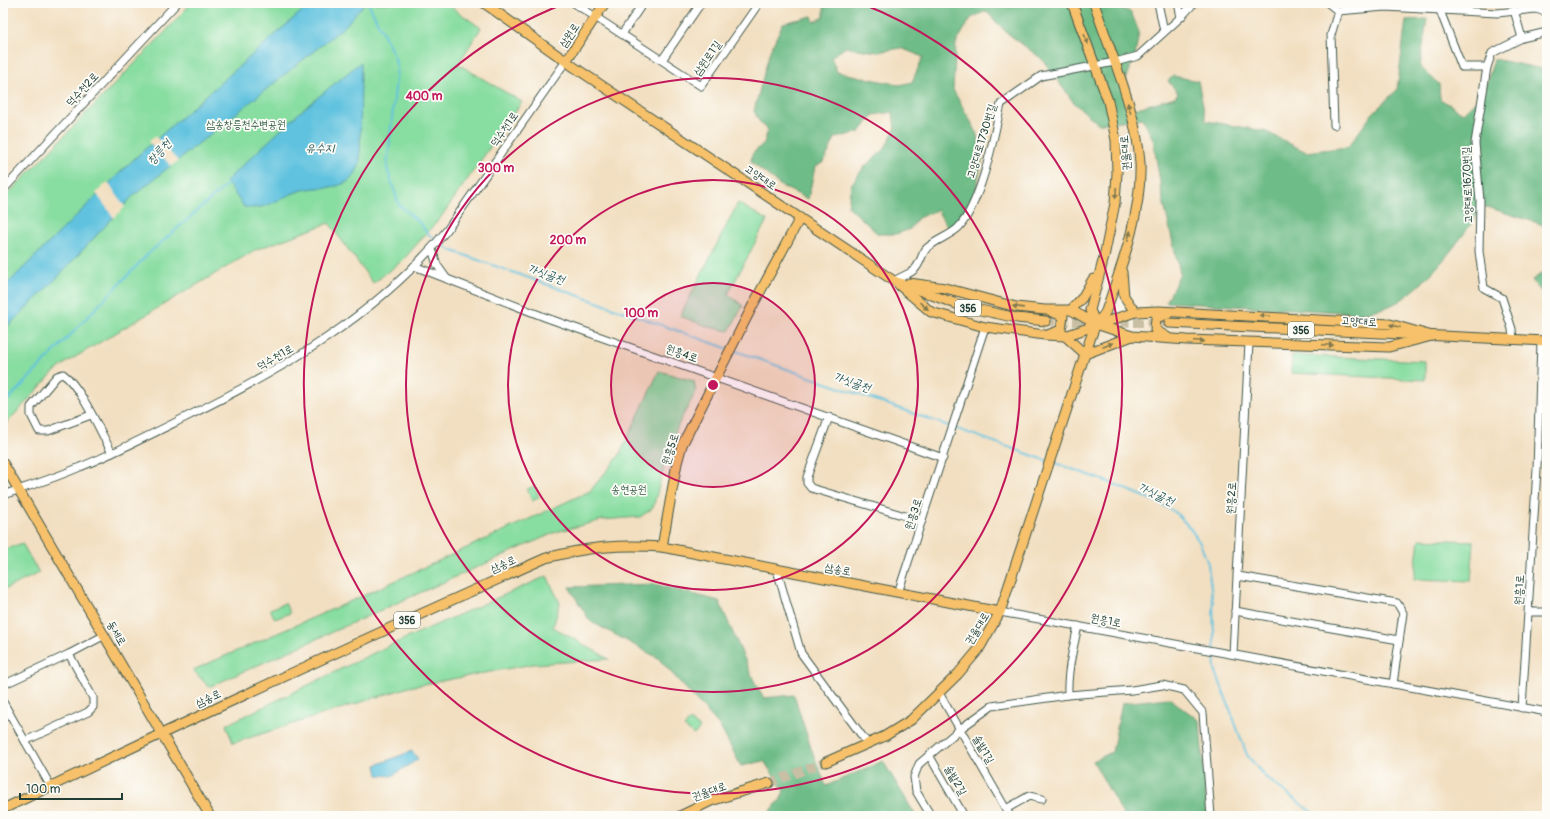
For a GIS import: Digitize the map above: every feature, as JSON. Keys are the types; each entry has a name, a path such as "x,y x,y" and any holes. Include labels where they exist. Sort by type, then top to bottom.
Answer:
{"main road":[{"name":"고양대로","path":"484,3 566,61 894,281 962,306 1017,318 1046,321"},
{"name":"삼원로","path":"566,61 605,3"},
{"name":"권율대로","path":"1072,3 1108,101 1116,140 1117,173 1115,203 1104,257 1090,310 1096,324"},
{"name":"권율대로","path":"826,762 868,744 911,720 939,693 979,649 1000,612 1085,354 1096,324 1105,313 1131,231 1137,198 1140,163 1134,125 1115,62 1094,3"},
{"name":"원흥5로","path":"662,547 676,463 682,445 800,218"},
{"path":"1071,310 1088,290 1104,257"},
{"path":"1122,260 1122,283 1124,296 1135,312"},
{"path":"894,281 945,288 992,302 1045,310 1071,310 1096,324 1132,336 1249,343 1389,348 1432,336"},
{"path":"894,281 931,312 985,327 1044,335 1065,336 1096,324 1135,312 1173,312 1390,324 1432,336"},
{"path":"1044,335 1061,330 1063,316 1045,310"},
{"path":"1172,339 1155,330 1156,318 1173,312"},
{"name":"고양대로","path":"1169,323 1544,341"},
{"path":"1065,336 1085,354 1132,336"},
{"name":"동세로","path":"3,463 210,816"},
{"name":"삼송로","path":"3,810 371,636 546,558 574,551 603,546 627,545 662,547 1000,612"},
{"name":"권율대로","path":"680,816 711,801 769,783"}],"street":[{"name":"덕수천2로","path":"3,190 177,3"},
{"name":"삼원로1길","path":"574,3 701,86 758,3"},
{"path":"622,34 643,3"},
{"path":"662,60 701,3"},
{"path":"1158,3 1164,31"},
{"path":"1178,3 1182,17"},
{"name":"고양대로1730번길","path":"894,281 916,268 922,255 928,247 943,239 958,227 970,210 990,154 1001,104 1041,76 1096,66 1138,56 1164,31 1182,17 1194,3"},
{"path":"1328,3 1338,11 1386,7 1497,13 1535,8 1547,12"},
{"path":"1436,3 1462,67 1486,67"},
{"path":"1514,10 1522,38"},
{"path":"1334,125 1331,36 1338,11"},
{"name":"고양대로1670번길","path":"1513,340 1512,328 1502,298 1484,288 1479,251 1480,201 1475,143 1486,67 1492,53 1522,38 1547,32"},
{"name":"덕수천1로","path":"3,495 80,467 112,453 237,392 304,353 365,311 431,250 447,230 566,61"},
{"path":"431,250 434,258 447,279"},
{"name":"원흥4로","path":"414,266 547,318 829,416 942,458"},
{"name":"원흥3로","path":"898,593 985,327"},
{"name":"원흥1로","path":"1522,708 1529,612 1544,341"},
{"name":"원흥2로","path":"1233,654 1249,343"},
{"path":"91,415 48,431 39,431 31,415 31,407 57,376 63,374 70,379 91,415 112,453"},
{"path":"829,416 807,477 807,483 811,488 922,520"},
{"path":"777,570 801,653 868,744"},
{"path":"1238,576 1397,604 1403,613 1393,684"},
{"path":"1236,611 1399,640"},
{"name":"원흥1로","path":"1000,612 1233,654"},
{"path":"1529,612 1547,612"},
{"path":"1068,695 1067,682 1078,626"},
{"path":"3,688 5,684 69,654 105,635"},
{"path":"25,741 88,712 93,707 93,698 69,654"},
{"path":"1233,654 1547,712"},
{"path":"931,816 916,791 914,777 919,764 960,729 992,706 1068,695 1132,690 1162,685 1184,690 1203,713 1211,816"},
{"name":"솔밭1길","path":"939,693 1010,816"},
{"path":"3,702 52,787"},
{"name":"솔밭2길","path":"929,755 964,816"},
{"path":"1006,809 1029,796 1042,799"}],"green space":[{"name":"삼송창릉천수변공원","path":"191,3 451,3 450,6 481,28 458,64 522,102 441,217 402,261 373,283 329,223 255,250 67,362 52,374 3,427 3,199 167,30"},
{"path":"824,3 1105,3 1131,12 1139,32 1135,56 1127,74 1123,96 1134,109 1175,97 1178,93 1168,81 1173,76 1198,81 1206,121 1265,131 1306,152 1348,147 1373,113 1397,90 1406,20 1427,19 1420,67 1439,84 1440,99 1463,113 1484,93 1494,59 1547,70 1547,227 1483,206 1441,263 1414,290 1387,307 1360,313 1166,302 1180,273 1163,200 1153,139 1142,118 1099,124 1074,103 1042,59 1006,32 986,11 971,18 956,43 953,90 975,129 983,156 971,210 958,227 948,228 937,210 918,218 910,229 896,234 878,234 848,206 851,185 864,167 884,150 895,129 893,112 873,115 860,132 835,138 824,162 815,167 808,199 781,186 751,162 752,154 764,143 768,130 759,121 754,111 770,51 783,23 812,16 814,22 824,17","holes":["846,47 877,52 901,48 923,57 912,82 900,85 837,72 831,57"]},
{"path":"738,203 767,220 728,294 743,306 729,331 709,327 680,316"},
{"path":"1547,270 1547,299 1532,280"},
{"path":"1292,355 1425,361 1425,380 1291,373"},
{"name":"송현공원","path":"659,371 694,381 696,392 681,419 671,442 653,508 640,517 602,520 556,532 209,687 193,670 358,598 590,491 619,456"},
{"path":"535,486 539,498 532,501 527,489"},
{"path":"1419,539 1474,541 1471,581 1414,579"},
{"path":"22,543 39,573 3,590 3,550"},
{"path":"547,576 560,603 553,627 609,659 533,664 409,687 233,743 226,725 386,647"},
{"path":"654,584 719,601 755,683 764,698 794,695 811,748 826,786 883,761 916,816 766,816 781,799 784,791 764,761 741,766 719,725 658,658 590,621 569,587"},
{"path":"285,603 290,613 275,619 270,609"},
{"path":"1169,698 1200,721 1207,816 1124,816 1093,761 1112,752 1122,703"},
{"path":"690,720 700,728 694,735 684,727"}],"water":[{"name":"창릉천","path":"311,3 365,3 344,27 133,196 53,282 3,331 3,288 134,159"},
{"name":"유수지","path":"361,62 360,163 352,177 340,185 295,192 260,207 244,207 226,181 300,112"},
{"path":"412,751 418,759 392,776 378,775 376,765"}],"pier":[{"path":"155,136 178,161 171,166 149,142"},
{"path":"108,182 125,207 114,218 96,193"}],"waterway":[{"name":"가싯골천","path":"368,3 394,55 397,68 387,168 399,205 421,224 427,233 450,250 729,349"},
{"path":"3,405 148,254 229,183"},
{"name":"가싯골천","path":"733,350 1048,461"},
{"name":"가싯골천","path":"1052,462 1114,484 1157,502 1175,512 1190,528 1200,543 1208,564 1213,604 1215,669 1247,755 1265,777 1317,816"}],"tunnel":[{"path":"1046,321 1094,322"},
{"path":"1107,322 1169,323"},
{"path":"769,783 826,762"}]}
